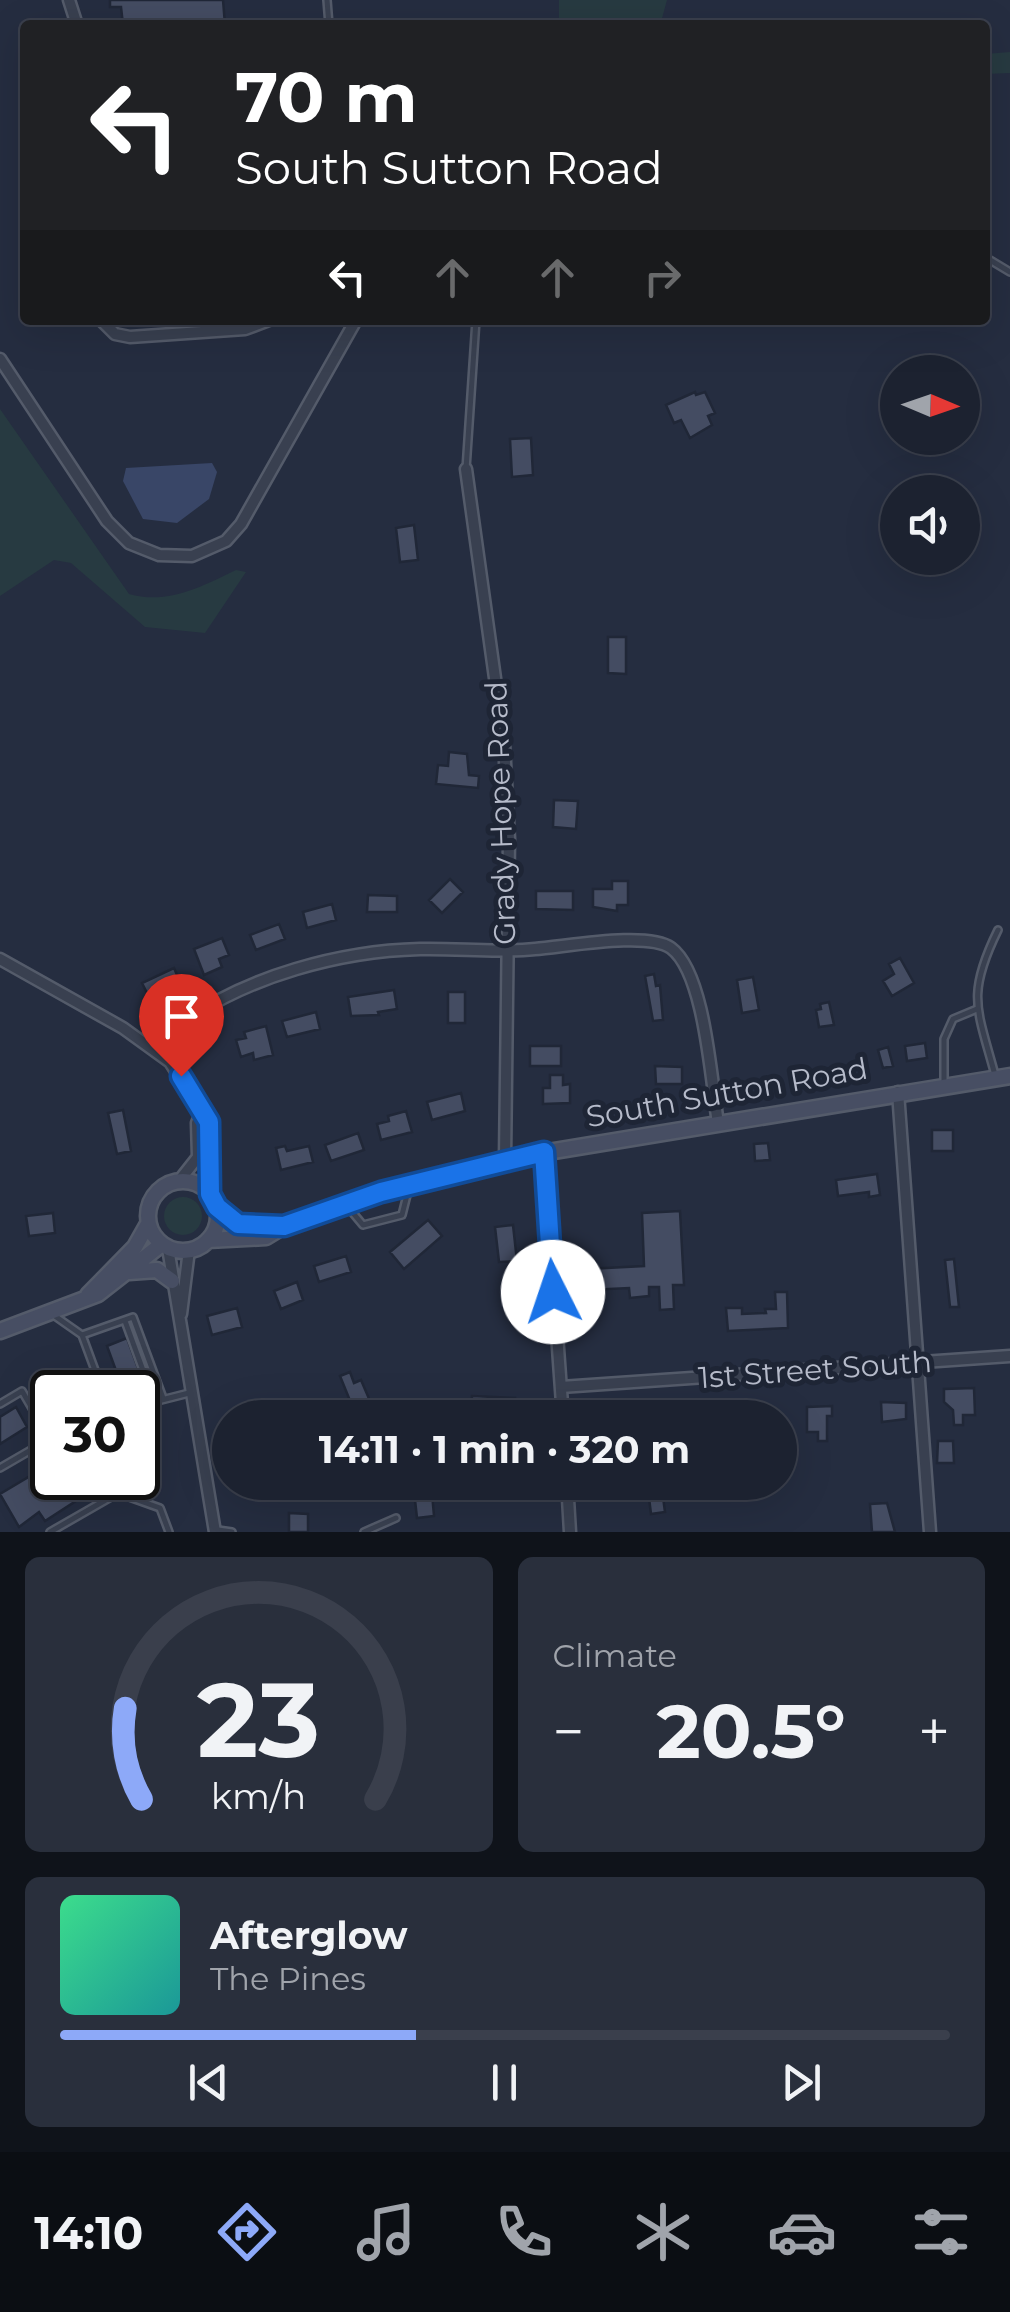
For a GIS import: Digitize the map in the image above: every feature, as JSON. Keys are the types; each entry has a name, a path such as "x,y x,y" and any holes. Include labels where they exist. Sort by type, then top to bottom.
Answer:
{"main road":[{"name":"South Sutton Road","path":"208,1240 266,1238 284,1226 346,1204 505,1159 1003,1076"},
{"path":"0,1331 98,1294 128,1272 140,1257 165,1246 189,1250 208,1240 218,1219 214,1200 190,1181 178,1181 158,1191 148,1212 148,1224 135,1248 88,1295"},
{"name":"South Sutton Road","path":"214,1200 238,1224 284,1226"},
{"path":"148,1224 165,1246"},
{"path":"128,1272 157,1270 172,1282"}],"street":[{"path":"105,325 115,334 130,337 255,325"},
{"path":"0,359 114,530 138,548 180,557 214,548 242,524 353,325"},
{"name":"Grady Hope Road","path":"466,469 490,612 504,743 508,839 505,1159"},
{"path":"182,1023 198,1011 295,969 416,949 506,952 631,941 669,946 688,966 718,1123"},
{"path":"0,959 152,1047 181,1076 209,1122 214,1200"},
{"path":"898,1091 930,1532"},
{"path":"178,1181 198,1157 196,1122 201,1114"},
{"path":"544,1152 561,1400"},
{"path":"165,1246 181,1314 215,1531"},
{"path":"181,1314 189,1250"},
{"name":"1st Street South","path":"560,1387 1010,1356"},
{"path":"568,1500 570,1532"}],"lane":[{"path":"990,260 1010,272"},
{"path":"466,469 476,325"},
{"path":"998,930 981,964 974,994 1003,1076"},
{"path":"944,1083 944,1039 953,1019 978,1010"},
{"path":"346,1204 363,1226 402,1215 409,1185"},
{"path":"48,1312 82,1335 96,1370"},
{"path":"82,1335 133,1317 162,1398 193,1392"},
{"path":"124,1320 144,1370"},
{"path":"0,1404 22,1391 50,1439 0,1468"},
{"path":"50,1532 118,1493 160,1508 169,1532"},
{"path":"364,1532 396,1518"},
{"path":"215,1531 232,1532"}],"shaded area":[{"path":"559,0 667,0 662,20 559,20"},
{"path":"1010,52 1010,73 990,74 990,54"},
{"path":"0,409 129,594 170,596 236,570 246,572 205,633 145,627 71,563 54,560 0,596"},
{"path":"183,1197 196,1203 202,1216 196,1229 183,1235 170,1229 164,1216 170,1203"}],"water":[{"path":"212,463 217,472 209,499 177,523 143,519 123,481 126,468"}],"building":[{"path":"110,0 223,0 225,20 122,20 121,7 110,7"},
{"path":"695,392 705,392 715,413 708,416 712,425 690,438 681,420 674,423 666,405"},
{"path":"531,438 533,475 512,477 510,439"},
{"path":"414,525 418,560 400,562 396,528"},
{"path":"608,637 626,637 626,674 608,673"},
{"path":"449,752 467,754 469,775 479,776 478,788 436,784 438,765 448,766"},
{"path":"554,800 578,801 576,829 553,827"},
{"path":"450,879 463,892 442,913 429,900"},
{"path":"612,881 628,881 628,905 617,905 617,911 593,907 593,889 612,889"},
{"path":"536,891 573,891 573,910 536,909"},
{"path":"368,895 397,896 397,912 367,912"},
{"path":"332,904 336,920 307,928 303,912"},
{"path":"279,924 285,939 256,950 250,935"},
{"path":"222,938 229,955 219,959 222,967 204,975 194,949"},
{"path":"900,958 914,983 892,996 883,981 894,974 889,964"},
{"path":"174,968 181,984 150,999 142,983"},
{"path":"654,974 656,986 660,985 663,1020 653,1021 645,976"},
{"path":"753,977 759,1010 742,1013 737,980"},
{"path":"394,990 397,1009 378,1012 379,1015 351,1016 348,997"},
{"path":"448,992 465,992 465,1023 448,1023"},
{"path":"829,1002 834,1025 819,1027 816,1010 821,1009 820,1004"},
{"path":"316,1012 320,1029 287,1037 282,1021"},
{"path":"266,1026 273,1055 254,1060 253,1053 241,1057 236,1040 246,1038 244,1032"},
{"path":"925,1043 927,1058 907,1061 905,1046"},
{"path":"530,1046 561,1046 561,1066 530,1066"},
{"path":"888,1047 893,1066 883,1068 878,1050"},
{"path":"655,1066 682,1067 682,1084 656,1084"},
{"path":"550,1075 563,1075 563,1085 570,1084 570,1103 543,1104 543,1088 550,1088"},
{"path":"461,1093 465,1111 432,1120 427,1102"},
{"path":"123,1110 131,1151 117,1154 108,1113"},
{"path":"406,1111 412,1132 381,1140 377,1124"},
{"path":"932,1130 953,1130 953,1151 932,1151"},
{"path":"358,1133 364,1150 331,1161 325,1145"},
{"path":"768,1143 770,1160 755,1161 754,1144"},
{"path":"285,1146 287,1151 309,1146 313,1162 281,1170 276,1148"},
{"path":"877,1174 880,1195 869,1197 869,1192 838,1196 836,1180"},
{"path":"680,1211 684,1285 673,1285 674,1309 660,1310 659,1287 649,1287 649,1296 630,1298 629,1288 588,1290 587,1269 644,1266 642,1213"},
{"path":"53,1213 55,1233 29,1236 26,1216"},
{"path":"428,1220 442,1236 404,1269 390,1252"},
{"path":"513,1225 517,1261 499,1262 495,1227"},
{"path":"346,1256 351,1272 319,1282 314,1266"},
{"path":"954,1259 959,1307 950,1307 945,1260"},
{"path":"297,1282 303,1300 281,1309 274,1291"},
{"path":"775,1292 787,1292 788,1328 728,1331 726,1308 742,1308 742,1314 766,1313 765,1309 776,1309"},
{"path":"237,1308 242,1327 212,1335 207,1316"},
{"path":"127,1338 139,1370 116,1370 107,1346"},
{"path":"350,1372 354,1383 361,1380 370,1400 350,1400 340,1376"},
{"path":"974,1388 975,1415 963,1415 963,1425 954,1425 953,1410 944,1402 944,1389"},
{"path":"472,1396 515,1398 515,1400 472,1400"},
{"path":"881,1402 906,1403 906,1419 882,1422"},
{"path":"832,1406 832,1416 827,1416 827,1441 818,1441 818,1432 807,1432 807,1407"},
{"path":"16,1407 27,1427 0,1444 0,1417"},
{"path":"938,1441 953,1441 954,1463 937,1463"},
{"path":"30,1476 30,1500 77,1500 45,1521 39,1512 19,1527 0,1494"},
{"path":"415,1500 433,1500 434,1516 417,1518"},
{"path":"649,1500 663,1500 665,1512 651,1514"},
{"path":"887,1503 895,1532 872,1532 870,1504"},
{"path":"289,1513 308,1514 308,1532 289,1532"}],"route":[{"path":"181,1076 209,1122 210,1194 217,1207 238,1224 275,1222 284,1226 381,1192 544,1152 553,1292"}]}
